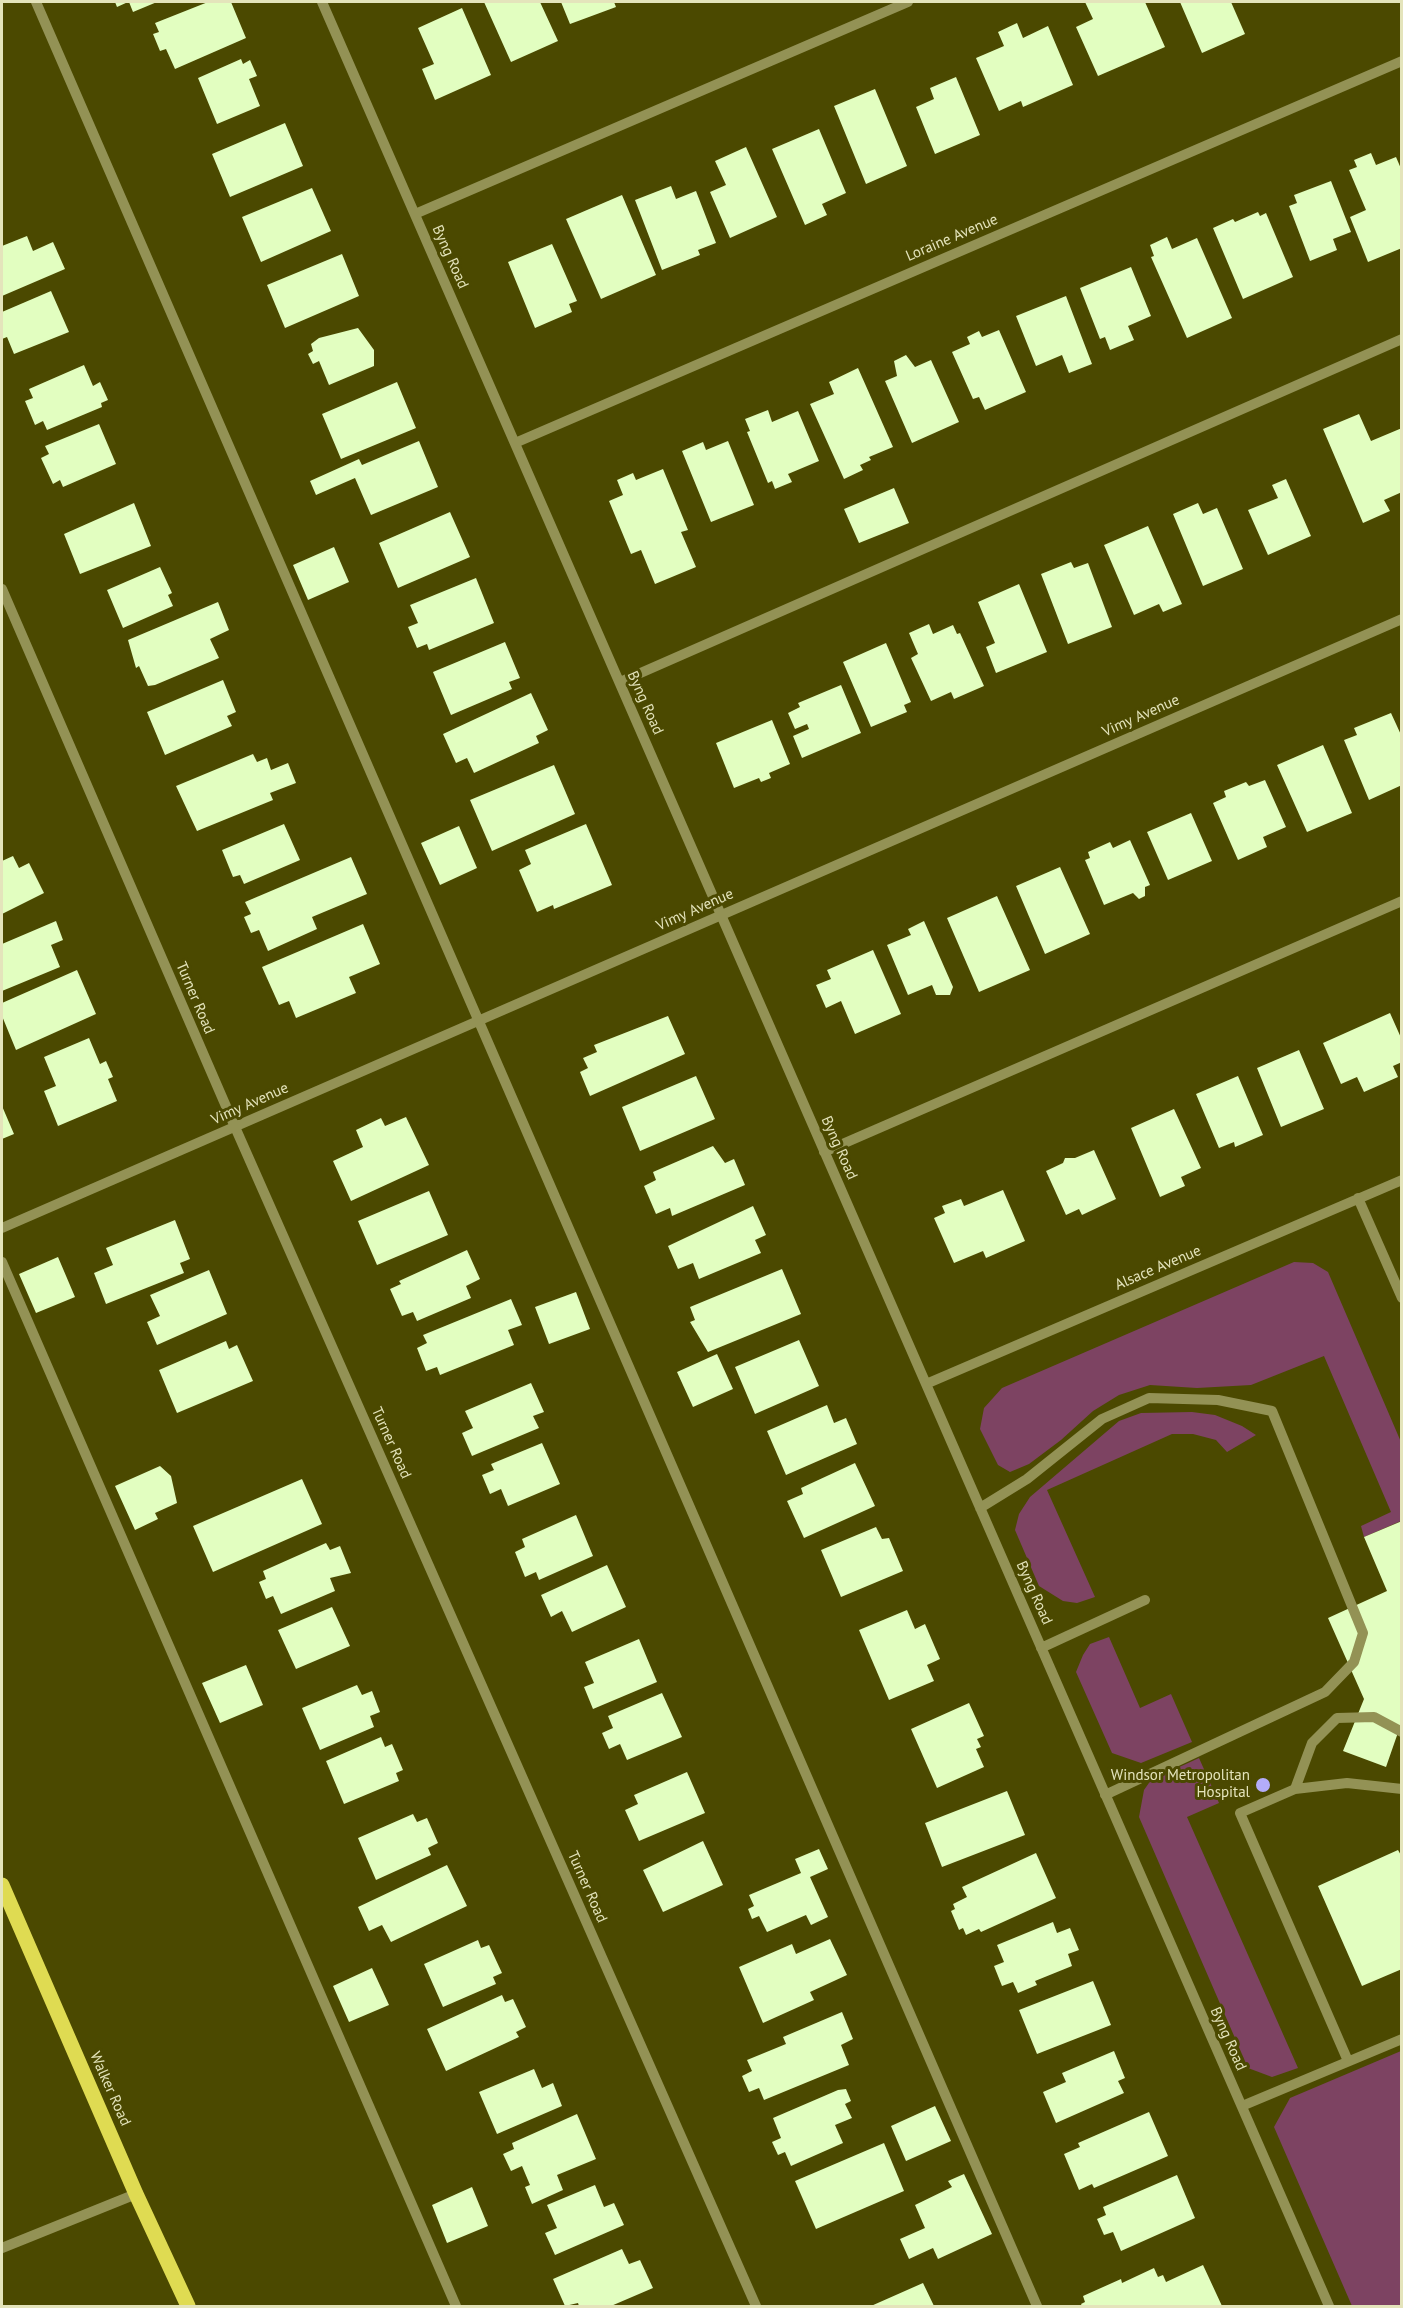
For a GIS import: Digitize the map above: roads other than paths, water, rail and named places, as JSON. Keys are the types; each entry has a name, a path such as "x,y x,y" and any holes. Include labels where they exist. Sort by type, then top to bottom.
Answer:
{"main road":[{"name":"Walker Road","path":"2,1885 136,2194 188,2307"}],"street":[{"path":"36,2 1036,2307"},
{"name":"Byng Road","path":"322,2 1329,2307"},
{"path":"415,214 908,2"},
{"name":"Loraine Avenue","path":"515,443 1401,61"},
{"path":"620,682 1401,339"},
{"name":"Turner Road","path":"2,589 235,1127 756,2307"},
{"name":"Vimy Avenue","path":"2,1228 1401,619"},
{"path":"824,1152 1401,901"},
{"name":"Alsace Avenue","path":"926,1384 1401,1180"},
{"path":"1358,1198 1401,1298"},
{"path":"2,1262 456,2307"},
{"path":"980,1508 1027,1479 1102,1419 1149,1398 1218,1400 1272,1411 1363,1633 1354,1662 1325,1692 1106,1796"},
{"path":"1041,1648 1145,1600"},
{"path":"1295,1789 1312,1743 1337,1719 1374,1717 1401,1732"},
{"path":"1348,2061 1240,1813 1295,1789 1347,1783 1401,1789"},
{"path":"1242,2106 1401,2039"},
{"path":"2,2248 136,2194"}],"place":[{"name":"Windsor Metropolitan Hospital","path":"1263,1785"}]}
